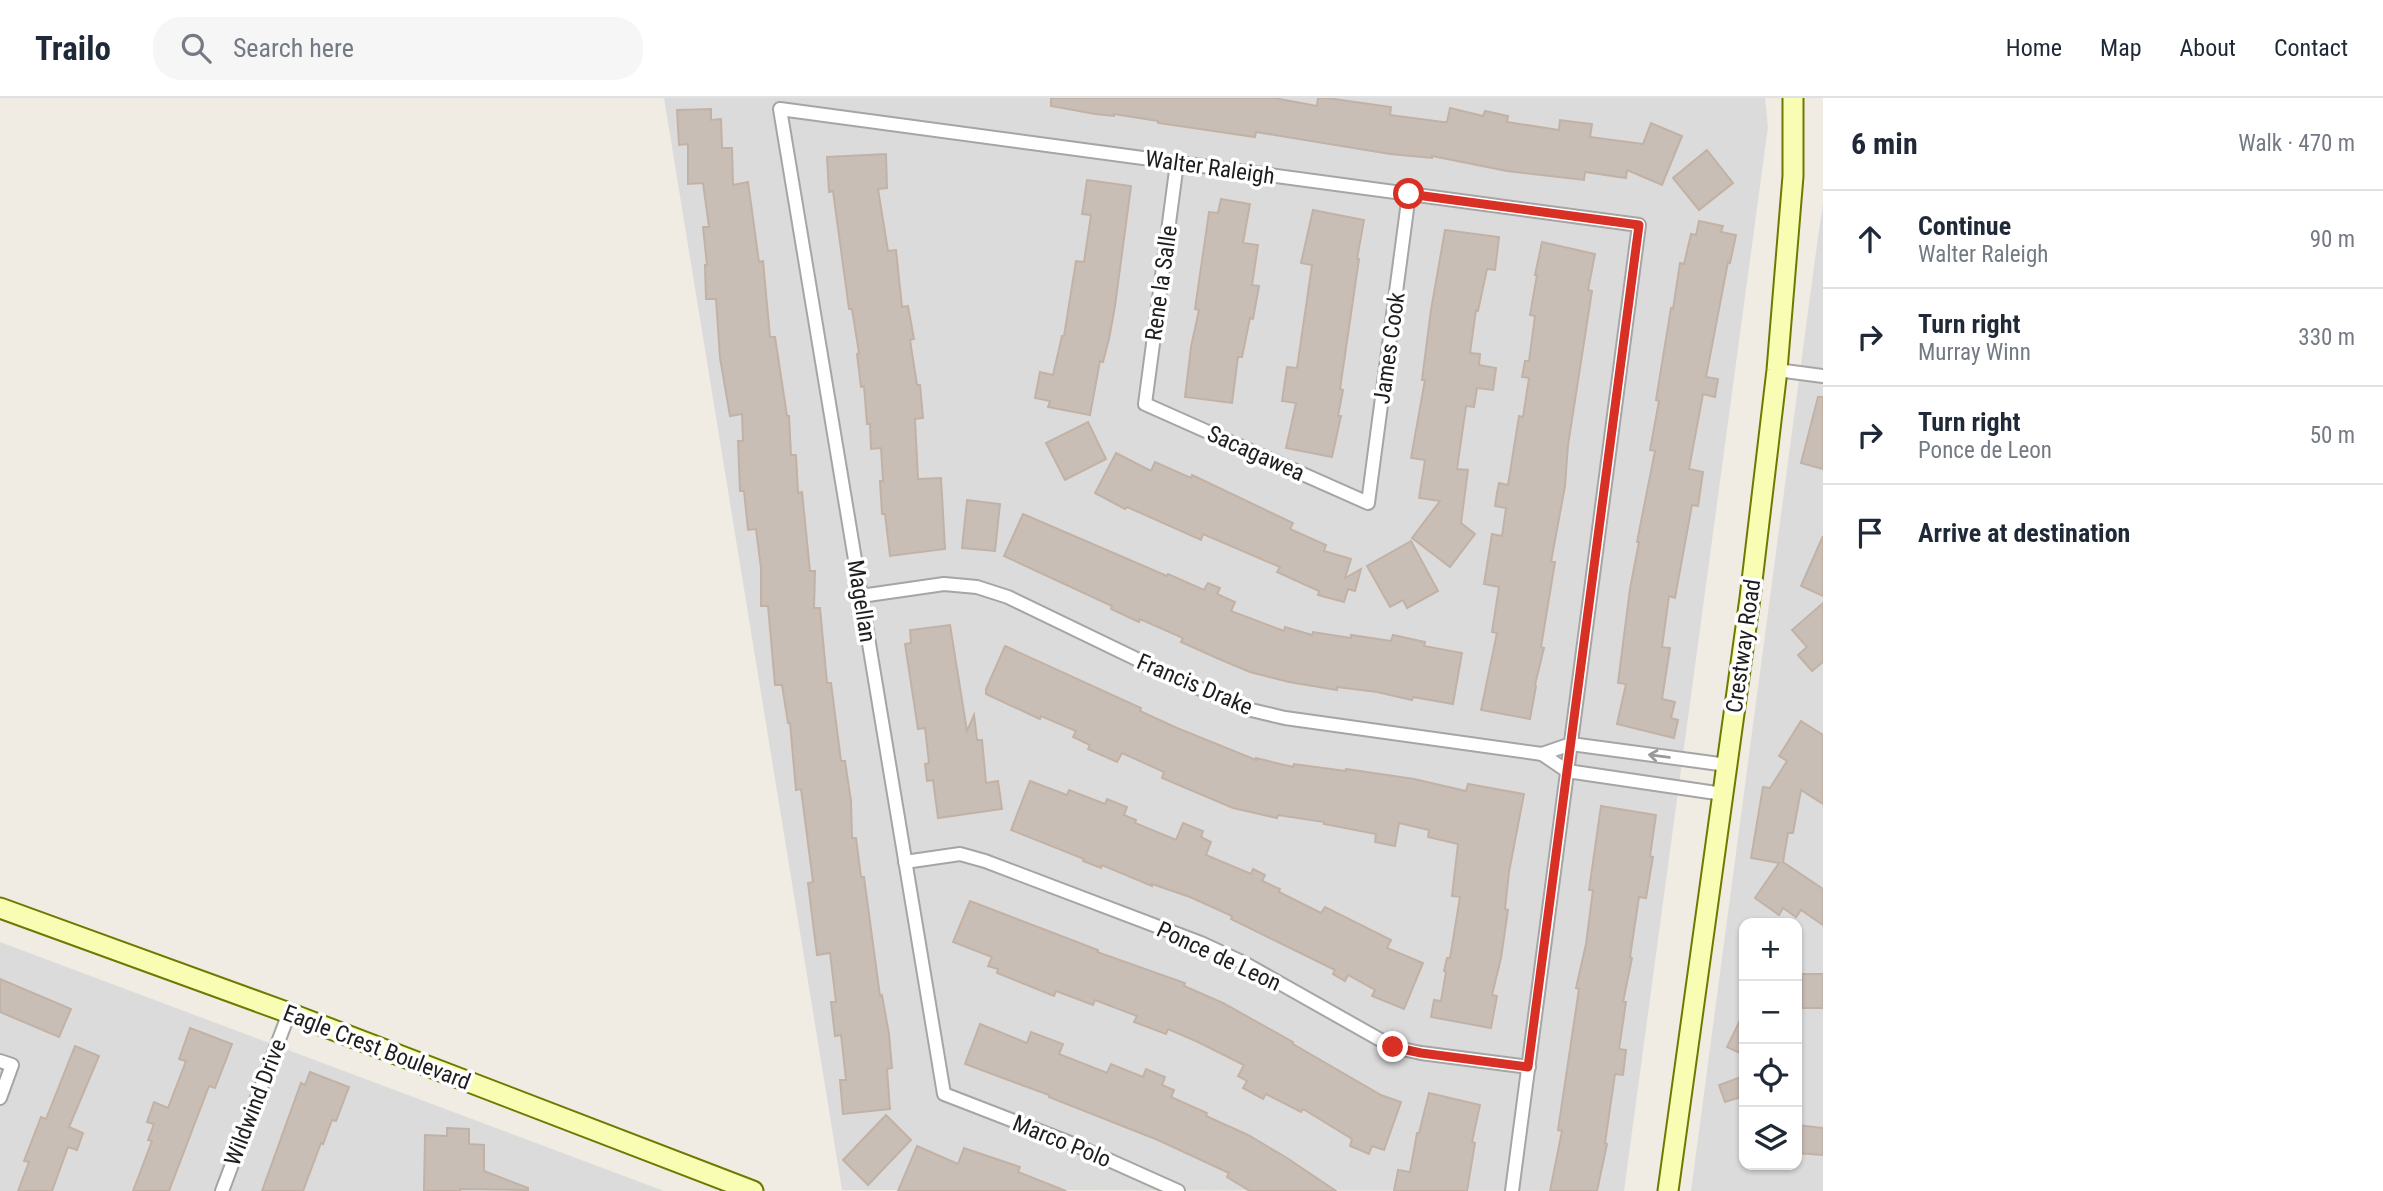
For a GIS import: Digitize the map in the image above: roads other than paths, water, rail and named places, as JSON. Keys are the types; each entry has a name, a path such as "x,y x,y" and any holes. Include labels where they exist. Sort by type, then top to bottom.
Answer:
{"main road":[{"name":"Crestway Road","path":"1668,1191 1727,765 1777,370 1793,176 1793,98"},
{"name":"Eagle Crest Boulevard","path":"0,908 289,1013 753,1191"}],"street":[{"name":"Walter Raleigh","path":"780,109 1639,225 1571,744"},
{"name":"Magellan","path":"780,109 944,1094"},
{"name":"Rene la Salle","path":"1145,404 1177,163"},
{"name":"James Cook","path":"1368,503 1409,194"},
{"path":"1777,370 1823,376"},
{"name":"Sacagawea","path":"1145,404 1368,503"},
{"name":"Francis Drake","path":"861,596 944,584 977,587 1008,597 1184,682 1251,710 1285,718 1542,754 1567,771 1723,794"},
{"path":"1512,1191 1571,744"},
{"name":"Francis Drake","path":"1542,754 1571,744 1727,765"},
{"name":"Ponce de Leon","path":"905,862 960,854 985,861 1201,943 1244,963 1393,1047 1528,1067"},
{"name":"Wildwind Drive","path":"222,1191 289,1013"},
{"path":"0,1098 6,1063"},
{"name":"Marco Polo","path":"944,1094 1073,1144 1178,1191"}]}
